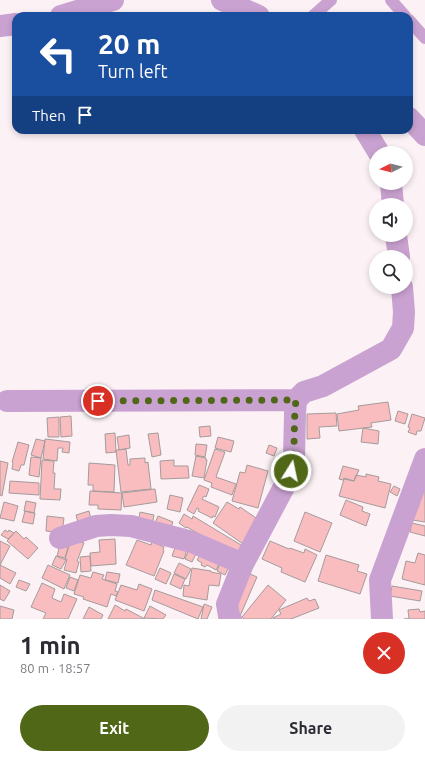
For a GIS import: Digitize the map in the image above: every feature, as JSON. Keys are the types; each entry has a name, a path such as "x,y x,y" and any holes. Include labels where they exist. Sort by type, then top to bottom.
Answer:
{"street":[{"path":"74,12 113,0"},
{"path":"222,0 250,12"},
{"path":"0,26 12,24"},
{"path":"413,122 425,135"},
{"path":"367,134 375,146"},
{"path":"230,619 227,604 243,564 291,471 294,456 296,400 304,392 323,386 391,349 403,328 404,312 403,294"},
{"path":"7,401 296,400"},
{"path":"382,619 380,580 425,459"},
{"path":"60,538 96,526 131,526 192,542 243,564"}],"lane":[{"path":"317,12 330,0"},
{"path":"391,0 402,12"},
{"path":"413,24 425,38"}],"building":[{"path":"388,402 391,420 371,423 372,427 339,431 337,414 359,410 358,406"},
{"path":"398,411 408,414 405,424 395,421"},
{"path":"336,413 337,426 319,427 320,438 307,439 307,414"},
{"path":"412,414 425,418 421,431 417,431 416,435 408,432"},
{"path":"71,416 72,436 61,437 60,417"},
{"path":"59,417 59,437 48,437 47,418"},
{"path":"210,426 211,436 200,437 199,427"},
{"path":"363,428 379,431 378,444 361,442"},
{"path":"115,433 116,452 106,453 105,434"},
{"path":"158,433 161,455 152,457 148,434"},
{"path":"129,435 130,448 119,450 117,437"},
{"path":"218,437 234,441 231,452 215,448"},
{"path":"36,439 45,441 41,458 31,455"},
{"path":"45,439 70,442 69,453 62,452 63,448 58,448 57,461 43,459"},
{"path":"18,442 29,445 24,465 21,465 19,471 12,469 12,462"},
{"path":"196,444 207,445 205,457 195,455"},
{"path":"269,445 277,448 274,456 266,453"},
{"path":"126,449 128,465 130,465 130,459 145,458 145,463 148,462 151,489 121,492 116,450"},
{"path":"215,449 225,452 216,477 236,484 232,495 211,487 212,483 204,480"},
{"path":"196,456 206,458 207,460 204,478 192,476"},
{"path":"31,457 41,458 39,477 29,475"},
{"path":"42,460 54,461 54,489 61,489 60,500 40,499"},
{"path":"174,460 174,466 188,466 189,478 161,479 160,461"},
{"path":"0,461 8,463 2,496 0,495"},
{"path":"89,463 115,465 114,492 93,491 93,485 88,485"},
{"path":"247,465 268,471 258,508 232,501 240,472 245,473"},
{"path":"343,466 359,470 354,481 344,478 343,480 339,479"},
{"path":"366,474 379,477 378,481 391,484 385,508 339,496 344,479 354,481 356,475 366,477"},
{"path":"10,481 39,483 39,495 9,493"},
{"path":"425,482 425,522 406,519"},
{"path":"199,485 209,489 206,497 204,496 202,499 219,507 215,517 213,516 212,518 198,511 199,509 197,508 194,514 187,510"},
{"path":"394,486 400,489 397,496 390,492"},
{"path":"155,489 157,502 124,507 122,493"},
{"path":"90,491 122,493 121,510 98,509 98,505 89,505"},
{"path":"170,495 183,498 180,512 167,509"},
{"path":"346,500 363,507 362,511 370,514 366,526 340,515"},
{"path":"26,501 36,503 34,513 24,511"},
{"path":"4,502 18,506 14,521 0,518"},
{"path":"227,502 239,509 240,507 259,520 243,544 213,523"},
{"path":"25,511 35,513 33,524 22,522"},
{"path":"89,511 92,523 79,526 76,515"},
{"path":"140,512 154,515 152,526 138,523"},
{"path":"305,512 332,523 320,552 294,541"},
{"path":"184,514 192,519 193,516 246,548 236,556 179,523"},
{"path":"47,516 64,518 62,533 46,531"},
{"path":"158,516 173,522 169,532 154,526"},
{"path":"412,523 425,526 425,536 410,532"},
{"path":"5,530 8,532 9,530 14,533 8,539 1,535"},
{"path":"16,531 24,539 26,537 38,548 28,559 7,541"},
{"path":"71,539 84,543 77,561 79,562 76,573 64,570 67,559 65,559"},
{"path":"115,539 116,564 91,566 90,553 100,552 99,540"},
{"path":"137,540 151,545 152,542 164,547 164,551 154,576 126,565"},
{"path":"0,541 10,546 0,565"},
{"path":"270,541 289,549 290,548 304,553 305,549 317,555 305,582 281,572 282,568 262,559"},
{"path":"177,542 188,546 184,559 172,556"},
{"path":"60,545 68,548 65,558 57,556"},
{"path":"189,549 197,552 192,562 185,559"},
{"path":"202,552 220,562 216,570 207,565 205,567 201,565 202,563 197,560"},
{"path":"418,553 425,555 425,585 402,579 406,561 415,563"},
{"path":"326,555 359,565 357,571 367,574 360,594 318,581"},
{"path":"56,556 66,560 61,569 52,565"},
{"path":"90,556 91,571 81,572 80,557"},
{"path":"221,561 230,565 225,575 217,571"},
{"path":"179,563 191,569 186,579 174,573"},
{"path":"0,565 16,573 10,584 0,578"},
{"path":"48,565 70,575 64,589 42,578"},
{"path":"160,568 171,573 166,584 155,579"},
{"path":"192,568 221,574 219,586 209,585 207,600 183,596 184,585 189,586"},
{"path":"243,571 257,577 240,616 230,612"},
{"path":"93,572 104,575 102,579 117,584 115,591 118,592 116,596 111,594 107,607 83,599 84,597 74,594 80,575 91,578"},
{"path":"107,572 120,574 118,583 105,580"},
{"path":"174,574 185,579 181,589 170,584"},
{"path":"70,577 78,580 74,591 66,588"},
{"path":"19,580 30,584 26,591 16,587"},
{"path":"42,583 55,589 52,598 61,602 64,594 77,599 68,619 43,619 46,613 31,607"},
{"path":"139,584 152,589 144,611 115,600 121,585 137,590"},
{"path":"0,585 10,591 4,601 0,599"},
{"path":"268,585 286,600 271,619 244,619 242,617"},
{"path":"392,586 422,591 420,601 390,596"},
{"path":"155,590 203,607 198,619 152,600"},
{"path":"307,598 309,601 315,599 319,608 291,619 273,619 281,614 279,610"},
{"path":"204,604 212,607 207,619 201,619"},
{"path":"115,605 125,611 126,609 145,619 108,619"},
{"path":"0,606 14,610 12,619 0,619"},
{"path":"150,606 166,615 163,619 144,618"},
{"path":"89,607 103,615 101,619 83,619"},
{"path":"419,609 420,612 425,611 425,619 409,619 408,610"}],"route":[{"path":"98,401 296,400 294,456 291,471"}]}
